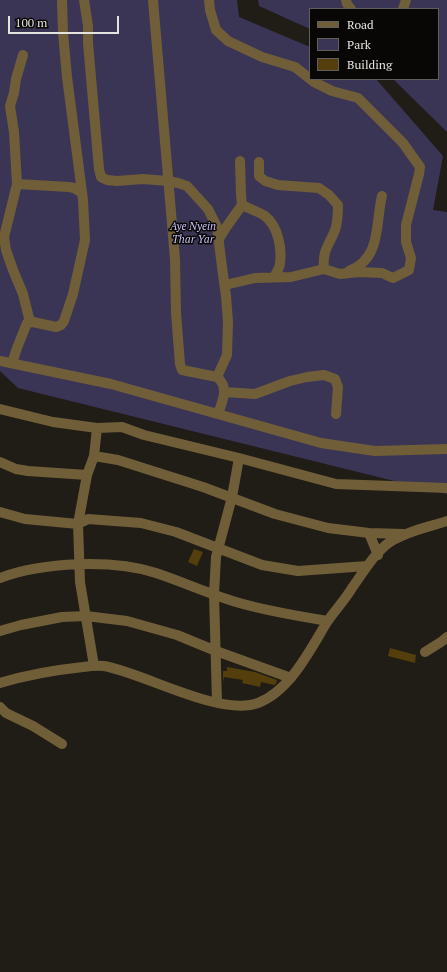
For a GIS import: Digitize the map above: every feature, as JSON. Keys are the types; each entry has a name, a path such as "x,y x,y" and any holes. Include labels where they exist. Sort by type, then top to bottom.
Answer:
{"street":[{"path":"12,363 25,326 30,322 56,326 61,325 64,321 73,294 85,240 82,193 67,70 62,0"},
{"path":"84,0 88,26 88,43 99,169 101,176 112,181 143,179 168,181 187,186 196,194 208,209 217,227 225,285 228,322 226,355 217,377"},
{"path":"153,0 175,259 176,313 180,364 182,370 217,377 224,386 224,392 218,414"},
{"path":"209,0 210,10 216,30 228,41 262,56 295,68 309,78"},
{"path":"23,56 10,106 14,132 17,184 4,237 12,270 23,294 30,322"},
{"path":"225,285 255,278 291,277 324,269 340,274 359,272 382,273 393,278 409,270 411,258 406,242 406,225 420,166 403,143 358,98 332,91 311,80"},
{"path":"219,239 242,205 240,161"},
{"path":"259,162 259,176 265,181 278,184 319,188 329,195 338,205 336,229 322,258 324,269"},
{"path":"17,184 69,187 82,193"},
{"path":"340,274 359,267 373,250 378,210 382,196"},
{"path":"242,205 265,216 273,225 278,235 280,264 274,277"},
{"path":"0,360 111,384 321,443 375,452 447,449"},
{"path":"224,392 255,394 290,381 324,375 335,379 338,387 336,414"},
{"path":"0,408 53,422 97,428 122,427 336,484 447,488"},
{"path":"94,666 80,582 78,524 87,475 94,456 97,428"},
{"path":"94,456 118,460 232,497 276,514 328,528 369,533 405,534"},
{"path":"217,702 214,594 218,548 232,497 239,458"},
{"path":"0,462 22,470 87,475"},
{"path":"0,512 25,519 78,524 88,519 141,523 176,532 262,565 298,571 367,566"},
{"path":"0,684 63,669 102,665 217,702 235,706 257,704 280,690 291,678 328,621 367,566 390,542 405,534 447,520"},
{"path":"369,533 378,555"},
{"path":"0,578 14,572 44,567 98,565 138,568 156,573 235,602 258,608 328,621"},
{"path":"0,569 14,572"},
{"path":"0,631 21,625 62,617 86,616 127,621 177,635 216,651 291,678"},
{"path":"425,652 442,642 447,637"},
{"path":"0,707 6,713 33,726 62,744"}],"green space":[{"name":"Aye Nyein Thar Yar","path":"0,0 237,0 239,17 309,47 309,80 377,80 443,156 433,210 447,212 447,494 18,388 0,371"},
{"path":"258,0 447,0 447,132 394,80 439,80 439,8 309,8 309,29 259,6"}],"building":[{"path":"194,549 203,552 197,566 188,562"},
{"path":"390,648 416,655 415,663 388,656"},
{"path":"227,667 255,672 277,680 276,684 274,685 261,682 260,687 242,683 243,680 224,677 223,682 223,671 227,671"}]}
